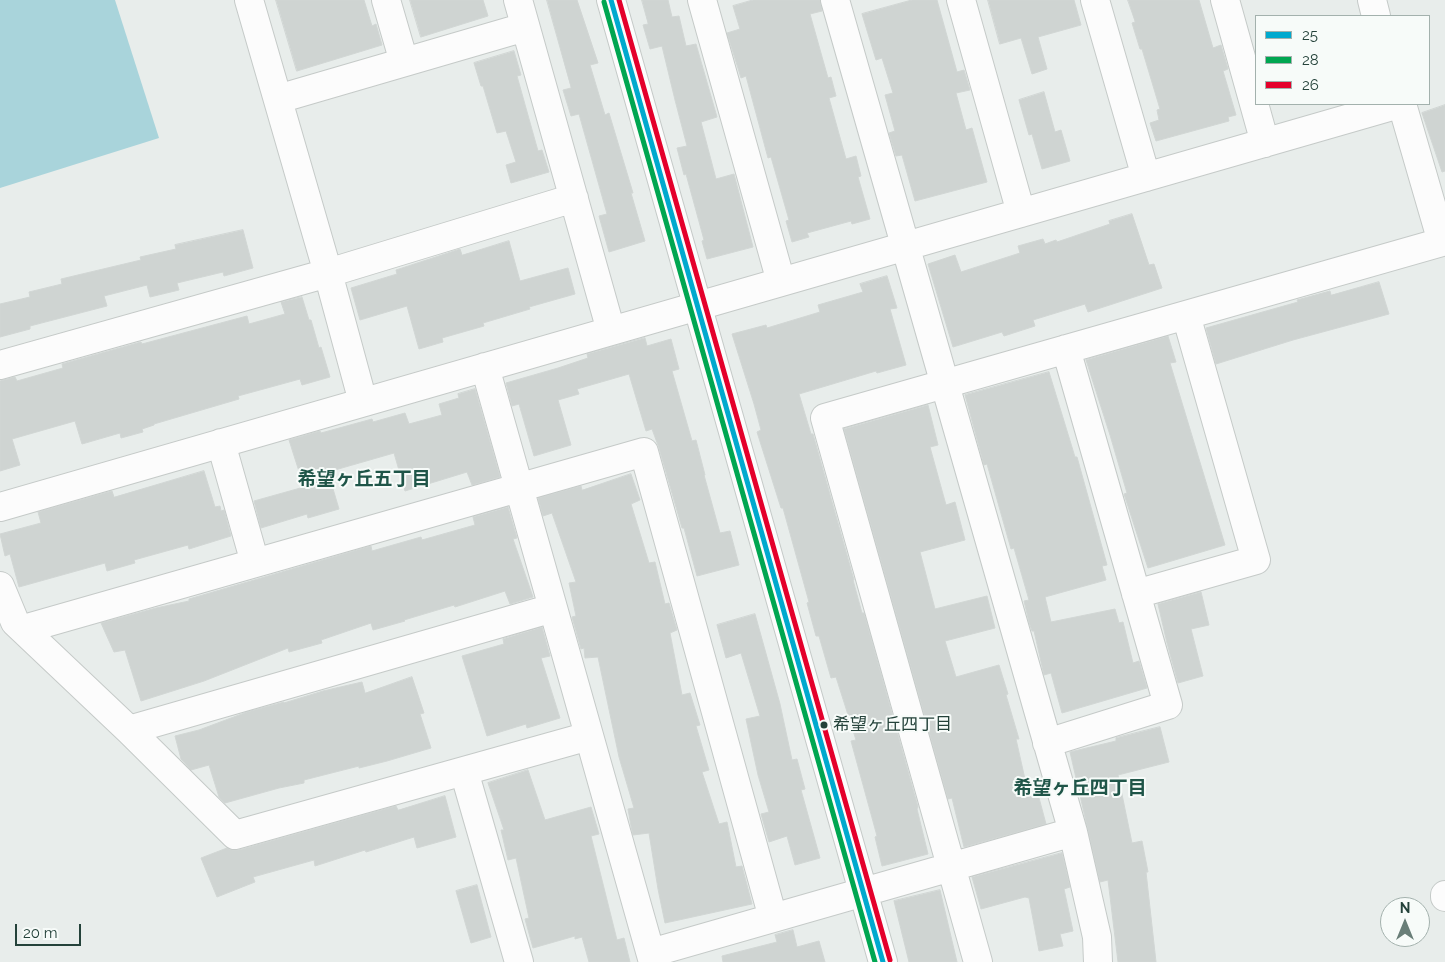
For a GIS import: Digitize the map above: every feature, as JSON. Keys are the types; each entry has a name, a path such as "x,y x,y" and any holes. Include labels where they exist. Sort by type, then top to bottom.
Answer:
{"street":[{"path":"249,0 364,402"},
{"path":"386,0 404,62"},
{"path":"518,0 611,331"},
{"path":"611,0 883,962"},
{"path":"702,0 781,282"},
{"path":"835,0 1073,832 1097,937 1098,962"},
{"path":"961,0 1021,213"},
{"path":"1095,0 1146,177"},
{"path":"1225,0 1265,142"},
{"path":"1372,0 1376,15"},
{"path":"278,99 525,27"},
{"path":"0,507 1396,105"},
{"path":"978,962 825,418 1444,241 1400,105"},
{"path":"0,365 328,273 574,198"},
{"path":"1136,594 1256,560 1186,315"},
{"path":"1047,743 1168,705 1066,349"},
{"path":"485,367 652,958 773,918 1073,832"},
{"path":"220,443 255,563"},
{"path":"24,629 644,452 773,918"},
{"path":"0,586 15,622 129,730 234,836 589,736"},
{"path":"129,730 553,608"},
{"path":"464,771 519,962"}],"water":[{"path":"0,0 115,0 159,138 0,188"}],"building":[{"path":"276,0 364,0 372,26 376,24 382,45 297,71"},
{"path":"410,0 483,0 488,16 421,37"},
{"path":"547,0 577,0 598,63 590,65 605,115 609,113 645,241 609,252 599,216 607,214 579,114 571,116 563,90 571,88"},
{"path":"642,0 668,0 672,17 679,16 686,46 696,44 717,117 701,122 716,179 734,174 753,247 707,259 702,241 704,240 677,148 687,146 662,46 650,49 643,25 648,24"},
{"path":"753,0 820,0 822,11 810,14 828,78 831,77 836,96 829,98 846,159 856,156 861,176 858,177 870,219 852,224 851,221 807,233 809,237 792,242 786,221 789,220 771,157 768,158 746,76 741,78 727,33 740,29 733,6"},
{"path":"912,0 937,0 957,72 964,70 970,90 956,93 966,130 972,128 987,182 915,201 902,155 896,156 889,133 895,131 885,95 893,93 882,58 876,60 862,14"},
{"path":"988,0 1074,0 1081,25 1038,37 1047,69 1032,74 1021,38 1000,44"},
{"path":"1128,0 1199,0 1213,48 1221,45 1228,69 1223,71 1236,115 1228,117 1229,121 1156,141 1150,123 1159,120 1157,110 1160,109 1132,23 1135,22"},
{"path":"514,51 521,75 517,76 538,151 542,150 549,172 511,183 506,165 516,162 506,131 497,133 474,63"},
{"path":"1044,92 1055,132 1061,130 1070,161 1042,169 1032,134 1029,135 1019,100"},
{"path":"1445,105 1445,171 1442,172 1422,113"},
{"path":"1132,214 1149,265 1154,264 1162,288 1088,312 1085,304 1033,320 1035,326 1004,336 1002,332 953,347 928,264 955,255 961,272 1020,253 1018,246 1043,239 1045,244 1056,240 1057,242 1110,224 1109,221"},
{"path":"243,230 253,268 224,276 223,272 177,283 179,290 150,297 147,285 104,296 107,306 30,326 30,329 0,337 0,304 30,297 29,292 62,284 61,279 141,260 140,257 176,249 175,245"},
{"path":"509,241 520,281 568,268 575,294 483,323 484,326 442,338 443,342 419,349 407,306 360,320 351,288 397,274 396,270 460,249 462,255"},
{"path":"887,276 897,308 890,309 906,365 877,373 876,371 799,394 811,434 813,434 862,613 864,613 918,807 928,854 882,866 875,837 877,836 851,741 856,740 836,677 831,678 819,636 816,636 807,603 809,602 783,508 781,508 757,432 761,430 732,334 766,325 767,328 820,312 818,305 863,292 860,284"},
{"path":"1379,282 1389,314 1293,340 1216,364 1206,328 1330,291 1331,295"},
{"path":"302,297 330,377 302,385 300,379 238,396 239,399 154,424 142,429 143,432 121,438 120,433 82,444 75,421 12,439 20,465 0,471 0,381 15,377 17,381 63,368 62,364 247,316 249,324 285,314 281,302"},
{"path":"1168,336 1176,362 1170,363 1225,545 1148,568 1124,494 1127,493 1086,360"},
{"path":"645,338 647,346 671,339 679,369 672,371 692,441 696,440 720,533 730,531 739,565 697,576 659,448 652,429 646,431 629,374 577,389 579,394 558,400 571,445 534,456 519,404 512,406 506,383 588,358 587,354"},
{"path":"1049,372 1075,457 1077,457 1107,565 1102,566 1106,580 1045,597 1051,622 1115,609 1119,623 1123,622 1133,663 1139,661 1147,688 1062,713 1051,673 1044,675 1034,631 1032,631 1029,622 1024,601 1029,600 1014,548 1011,549 987,464 984,465 965,395"},
{"path":"475,389 500,477 472,485 467,472 405,491 394,453 328,472 339,509 308,518 307,514 261,528 254,501 304,487 289,440 320,431 321,433 372,419 373,422 405,413 409,424 442,415 439,404 459,398 458,394"},
{"path":"928,405 938,445 930,447 946,505 955,502 965,540 920,552 935,609 987,596 995,628 945,641 956,677 999,665 1019,739 1016,739 1029,797 1038,794 1046,824 964,847 952,798 948,799 844,429"},
{"path":"204,471 215,507 220,506 221,511 224,510 231,536 189,549 188,545 134,560 135,563 107,571 105,563 19,587 10,554 5,556 0,534 41,523 38,512 112,491 114,497"},
{"path":"631,474 640,500 631,504 649,563 655,562 665,604 669,603 677,630 670,633 682,695 690,693 700,725 696,726 709,770 702,772 719,824 727,822 736,867 742,866 752,904 665,923 649,833 633,835 628,809 634,808 619,757 598,657 585,658 584,648 581,649 572,617 576,616 569,583 576,582 552,513 543,516 538,498 581,486 582,490"},
{"path":"508,507 517,538 513,539 533,597 510,604 505,591 373,630 371,623 321,640 322,643 289,652 288,648 204,681 141,701 125,650 114,652 101,623 189,601 189,599 371,546 372,551 421,537 422,540 475,525 473,517"},
{"path":"1201,592 1209,625 1191,629 1203,676 1178,683 1158,604"},
{"path":"755,614 780,704 792,760 797,759 805,789 801,790 820,858 795,865 787,836 769,842 761,814 769,812 758,775 746,719 760,716 741,653 726,658 717,625"},
{"path":"542,627 550,656 541,658 560,718 527,728 526,724 487,736 462,656 504,644 503,639"},
{"path":"412,677 424,713 420,714 431,748 387,761 304,780 304,783 225,803 219,797 209,765 191,770 181,759 175,736 199,730 247,712 323,691 362,682 365,693"},
{"path":"1160,727 1169,762 1118,775 1132,843 1142,841 1148,872 1146,872 1156,962 1118,962 1108,880 1100,882 1070,752 1116,741 1116,738"},
{"path":"528,770 545,820 591,807 599,834 591,836 617,940 624,938 630,962 589,962 582,937 575,939 575,936 533,948 525,919 529,918 516,858 508,860 501,830 504,830 488,783"},
{"path":"445,796 456,837 417,848 414,837 315,866 314,860 253,877 255,882 217,897 201,858 227,848 239,850 396,806 398,810"},
{"path":"1062,853 1070,887 1064,889 1073,931 1060,934 1063,946 1039,951 1029,898 1025,897 981,909 972,877"},
{"path":"477,885 491,937 471,943 456,891"},
{"path":"940,890 957,962 909,962 894,901"},
{"path":"793,930 797,947 819,941 825,962 723,962 722,956 777,942 775,935"}],"transit line":[{"name":"25","path":"611,0 883,962"},
{"name":"26","path":"619,0 890,960"},
{"name":"28","path":"604,2 875,962"}],"place":[{"name":"希望ヶ丘四丁目","path":"824,725"}],"district":[{"name":"希望ヶ丘五丁目","path":"364,479"},
{"name":"希望ヶ丘四丁目","path":"1080,788"}]}
